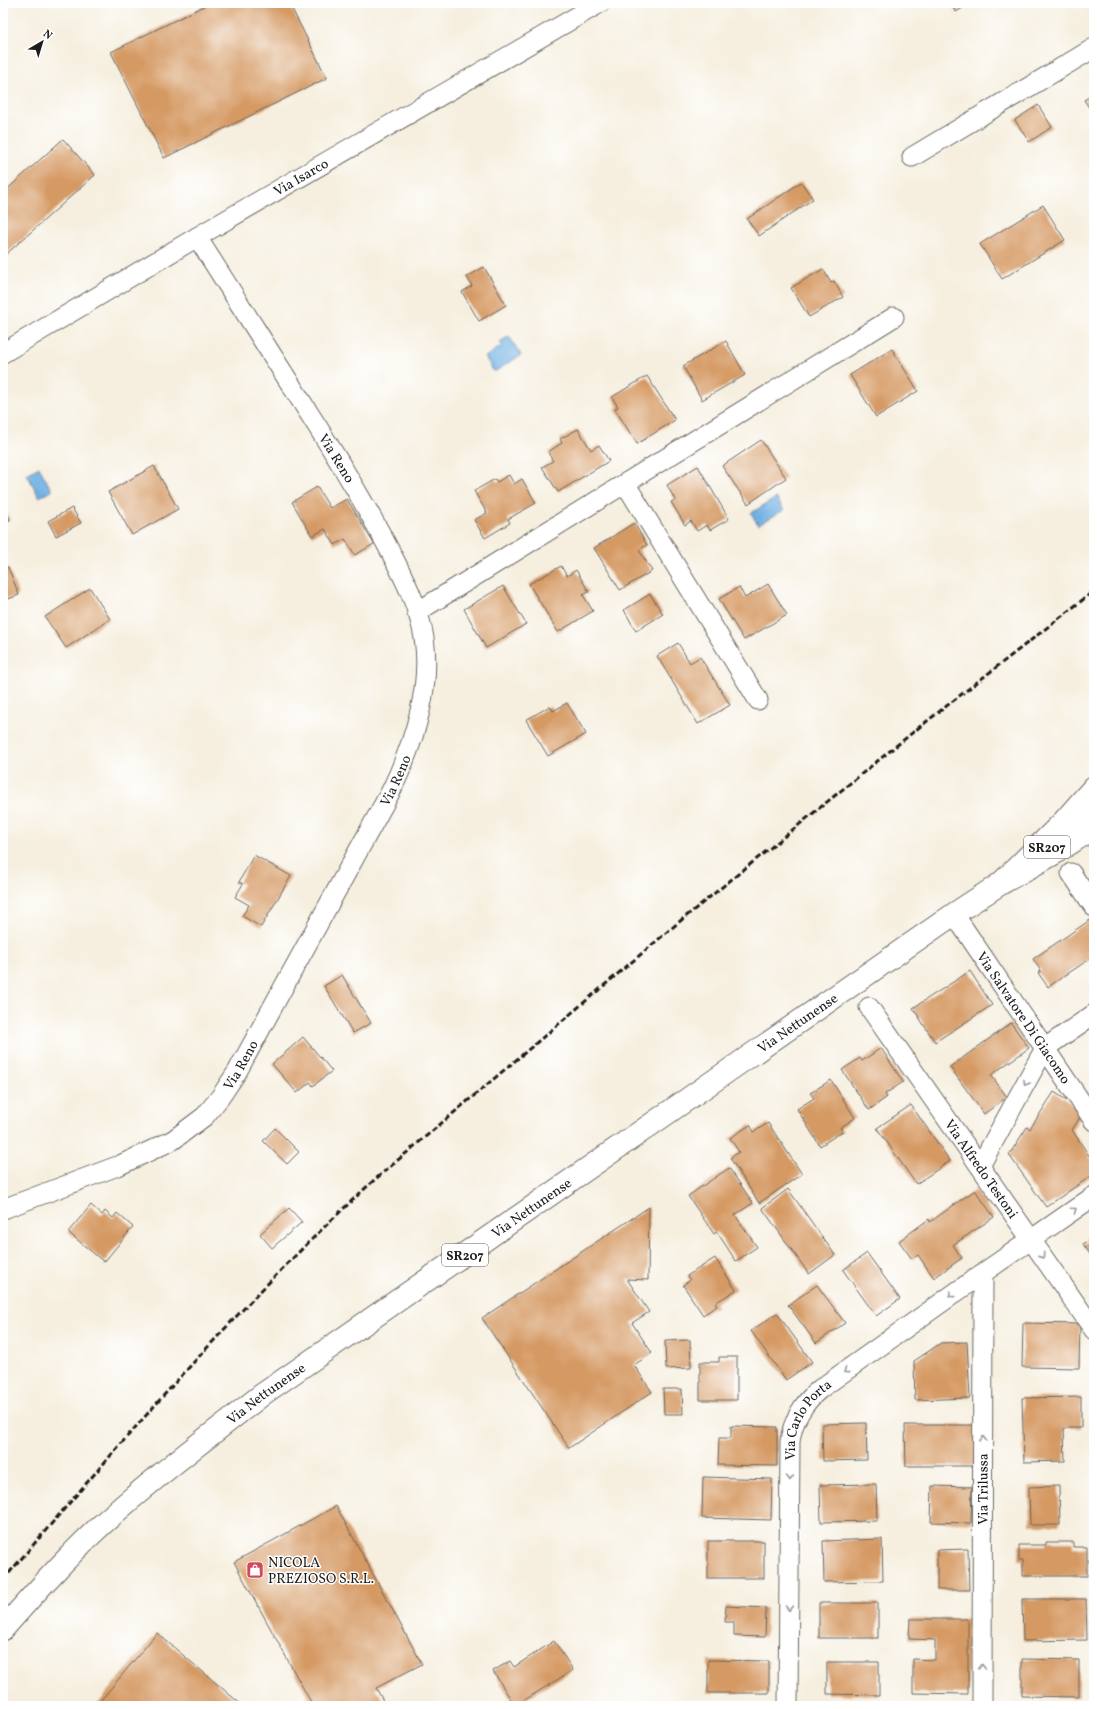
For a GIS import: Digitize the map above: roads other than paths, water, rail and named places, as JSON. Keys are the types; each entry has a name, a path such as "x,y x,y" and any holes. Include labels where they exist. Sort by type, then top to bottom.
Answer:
{"main road":[{"path":"1000,884 1064,821 1094,787"},
{"name":"SR207","path":"1000,884 1094,810"},
{"name":"Via Nettunense","path":"3,1629 64,1561 96,1530 175,1462 263,1394 954,914 1000,884 1055,853 1094,828"}],"street":[{"name":"Via Isarco","path":"3,353 197,237 600,3"},
{"path":"912,157 1094,48"},
{"name":"Via Reno","path":"3,1208 120,1165 162,1146 180,1136 199,1121 221,1096 241,1065 391,791 402,768 418,717 424,681 425,648 417,612 398,568 355,487 197,237"},
{"path":"417,612 894,317"},
{"path":"624,483 758,700"},
{"path":"1071,873 1094,907"},
{"name":"Via Salvatore Di Giacomo","path":"954,914 1094,1121"},
{"name":"Via Alfredo Testoni","path":"869,1008 1094,1330"},
{"path":"980,1166 1045,1048 1094,1014"},
{"name":"Via Carlo Porta","path":"788,1706 790,1442 795,1421 804,1407 820,1389 1094,1196"},
{"name":"Via Trilussa","path":"982,1706 983,1273"}],"water":[{"path":"509,336 521,355 494,372 485,357 502,346 500,342"},
{"path":"39,467 52,491 39,497 27,474"},
{"path":"776,498 784,510 758,525 751,513"}],"railway":[{"path":"3,1580 136,1426 227,1326 274,1277 372,1182 679,922 917,729 1094,591"}],"place":[{"name":"NICOLA PREZIOSO S.R.L.","path":"255,1570"}]}
